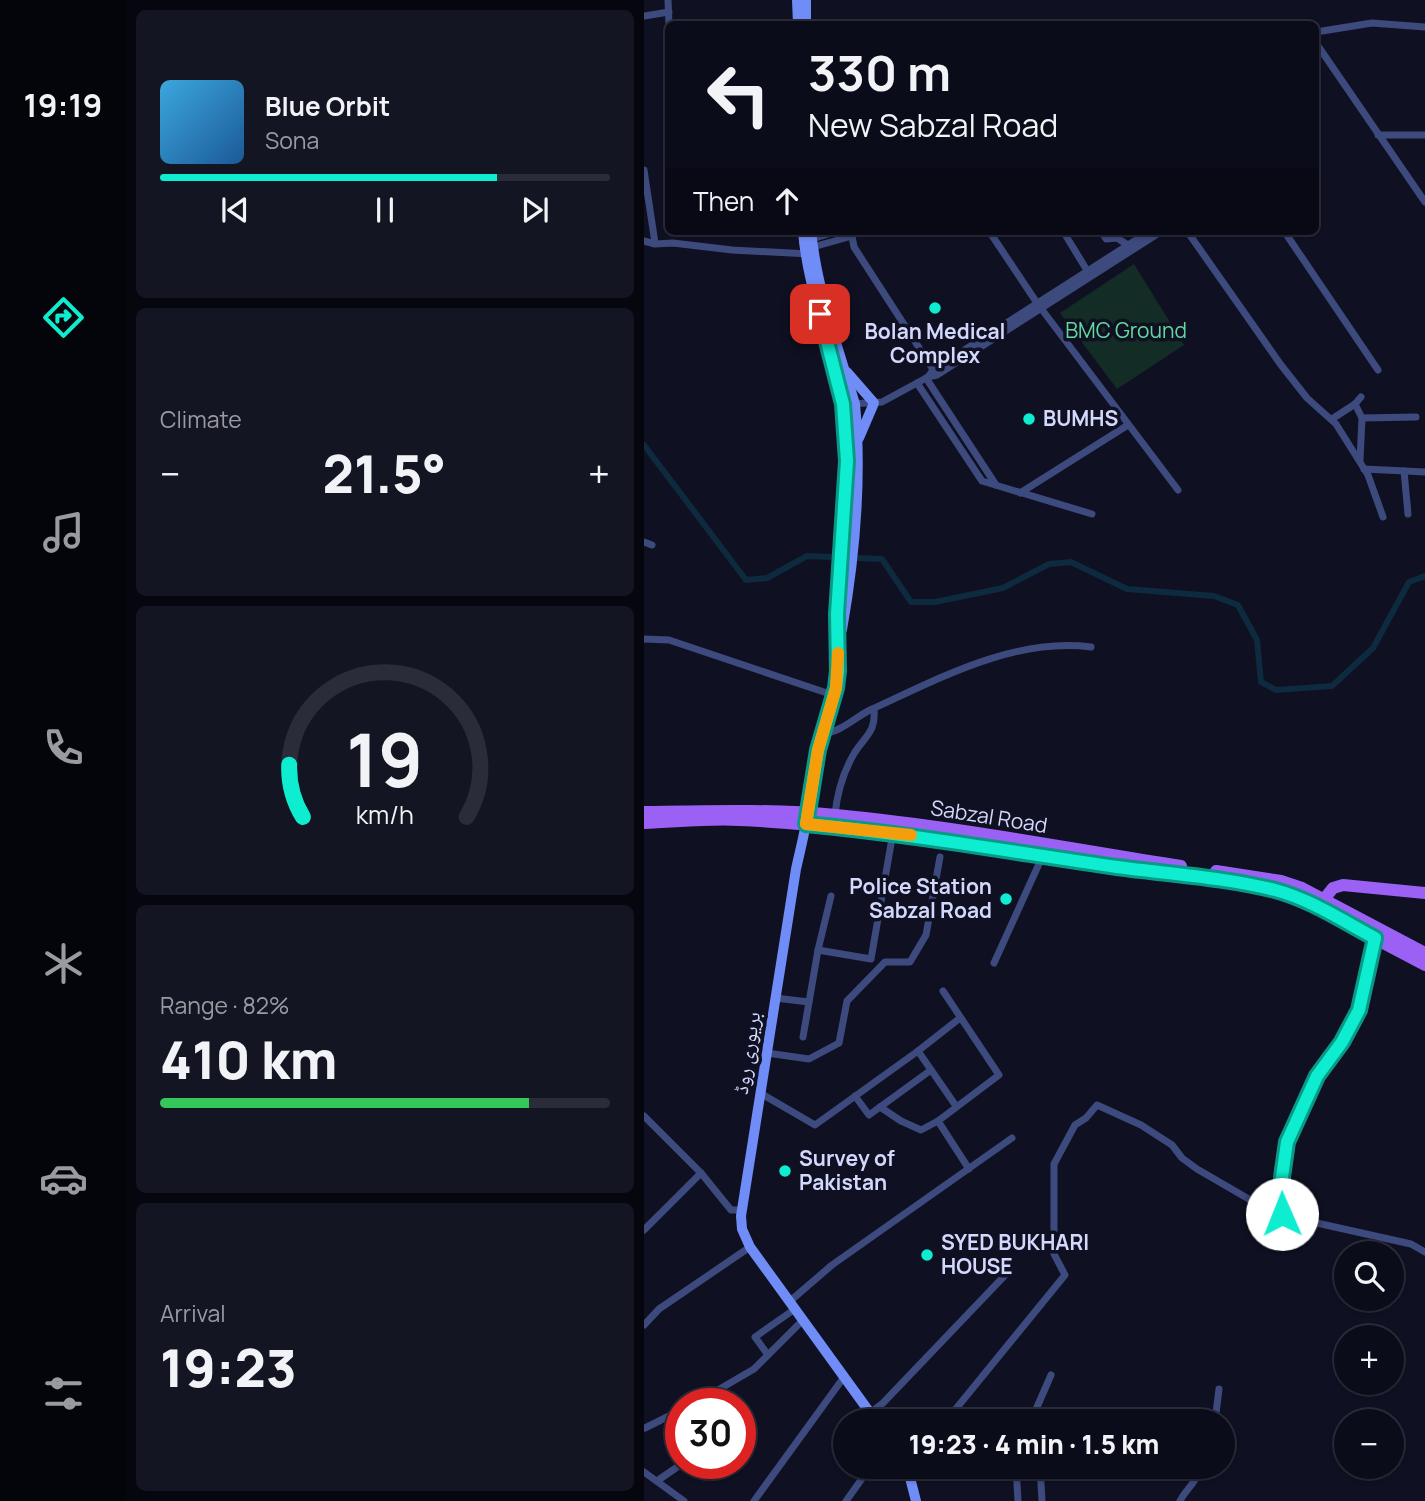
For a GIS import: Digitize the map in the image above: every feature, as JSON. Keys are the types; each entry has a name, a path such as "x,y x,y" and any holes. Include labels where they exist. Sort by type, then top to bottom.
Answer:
{"main road":[{"path":"797,0 798,21"},
{"path":"806,0 806,21"},
{"path":"810,243 855,404 858,440 849,523"},
{"path":"810,243 807,267 843,404 849,523"},
{"path":"844,369 874,403 858,440"},
{"name":"بریوری روڈ","path":"849,523 833,695 818,750 796,869 742,1210 742,1229 750,1247 867,1409"},
{"name":"Sabzal Road","path":"644,812 739,810 903,834 1025,847 1280,881 1321,903"},
{"name":"Sabzal Road","path":"644,823 807,819 835,815 1025,847 1044,855 1191,875 1276,890 1321,903"},
{"path":"1321,903 1333,888 1343,885 1425,893"},
{"path":"1321,903 1375,938 1425,965"},
{"path":"1321,903 1425,953"},
{"path":"910,1479 916,1501"}],"street":[{"path":"668,0 669,21"},
{"path":"644,16 668,12"},
{"path":"1319,32 1372,23 1425,27"},
{"path":"1319,47 1425,202"},
{"path":"1378,135 1425,135"},
{"path":"644,170 655,243"},
{"path":"673,235 673,243"},
{"path":"810,243 829,235"},
{"path":"644,241 732,250 810,243 843,235"},
{"path":"851,235 854,247 935,373"},
{"path":"992,235 1040,306 1178,490"},
{"path":"1065,235 1089,273"},
{"path":"1104,235 1106,239 1117,238 1128,245"},
{"path":"843,404 874,403 893,398 1040,306 1144,235"},
{"path":"1089,273 1155,235"},
{"path":"1190,235 1281,365 1307,398 1332,419 1360,461 1383,517"},
{"path":"1287,235 1378,370"},
{"path":"927,378 997,485"},
{"path":"917,383 982,481 1093,514"},
{"path":"1332,419 1361,397"},
{"path":"1355,404 1362,418 1360,461"},
{"path":"1362,418 1416,417"},
{"path":"1020,493 1128,425"},
{"path":"1364,469 1425,472"},
{"path":"1404,471 1408,514"},
{"path":"644,542 652,545"},
{"path":"644,639 668,640 833,695"},
{"path":"822,733 833,733 874,709 969,666 1052,644 1091,647"},
{"path":"835,815 838,790 856,751 871,733 875,718 874,709"},
{"path":"818,950 871,959 891,844"},
{"path":"994,963 1044,855"},
{"path":"767,1053 809,1059 839,1043 847,1002 885,962 910,962 926,935 940,857"},
{"path":"803,1037 818,950 831,896"},
{"path":"1282,1214 1282,1177 1287,1142 1317,1076 1342,1042 1359,1010 1375,938"},
{"path":"880,1107 921,1130 938,1121 999,1075 943,991"},
{"path":"775,998 809,1002"},
{"path":"760,1093 815,1125 960,1018"},
{"path":"918,1051 956,1106"},
{"path":"855,1096 869,1115 931,1070"},
{"path":"956,1409 1065,1275 1054,1254 1054,1164 1075,1125 1087,1118 1097,1105 1142,1125 1172,1145 1182,1158 1197,1169 1242,1196 1282,1214 1410,1244 1425,1252"},
{"path":"644,1116 701,1173 731,1210 742,1210"},
{"path":"938,1121 968,1169"},
{"path":"768,1355 755,1336 792,1306 832,1265 1012,1138"},
{"path":"644,1230 701,1173"},
{"path":"644,1325 659,1309 750,1247"},
{"path":"880,1409 1010,1270"},
{"path":"721,1388 754,1369 803,1320"},
{"path":"1036,1409 1051,1375"},
{"path":"754,1501 844,1377"},
{"path":"1216,1409 1219,1389"},
{"path":"645,1428 665,1418"},
{"path":"644,1472 684,1501"},
{"path":"657,1481 665,1475"},
{"path":"846,1501 862,1479"},
{"path":"1016,1479 1017,1501"},
{"path":"1041,1479 1042,1501"},
{"path":"1180,1501 1197,1479"}],"green space":[{"name":"BMC Ground","path":"1134,264 1184,345 1117,389 1060,313"}],"waterway":[{"path":"644,445 746,580 767,578 807,556 882,559 911,602 935,602 1003,588 1049,564 1071,562 1127,589 1214,596 1238,605 1257,640 1261,682 1276,690 1332,686 1373,648 1409,582 1425,576"}],"slow traffic":[{"path":"838,653 836,688 818,750 806,824 911,835"}],"place":[{"name":"Bolan Medical Complex","path":"935,308"},
{"name":"BUMHS","path":"1029,419"},
{"name":"Police Station Sabzal Road","path":"1006,899"},
{"name":"Survey of Pakistan","path":"785,1171"},
{"name":"SYED BUKHARI HOUSE","path":"927,1255"}],"route":[{"path":"820,314 843,404 847,461 837,614 838,671 836,688 818,750 806,824 903,834 1117,867 1191,875 1276,890 1298,898 1375,938 1359,1010 1342,1042 1317,1076 1287,1142 1283,1157 1282,1214"}]}
